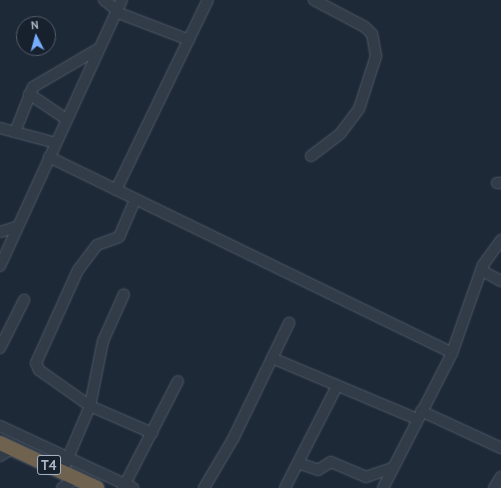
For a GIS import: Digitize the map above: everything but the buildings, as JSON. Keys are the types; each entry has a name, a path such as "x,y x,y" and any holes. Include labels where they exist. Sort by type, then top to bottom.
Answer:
{"highway":[{"name":"T4","path":"0,443 97,488"}],"street":[{"path":"104,0 116,11 189,40"},
{"path":"0,266 16,227 122,0"},
{"path":"116,190 208,0"},
{"path":"311,156 340,134 358,109 376,56 372,34 365,27 314,0"},
{"path":"15,132 29,94 37,84 98,49"},
{"path":"29,94 66,119"},
{"path":"0,128 56,143"},
{"path":"49,158 452,353"},
{"path":"135,200 119,237 98,245 78,270 36,363 39,370 90,406 152,433"},
{"path":"0,232 16,227"},
{"path":"383,488 452,353 481,270 501,240"},
{"path":"481,270 501,281"},
{"path":"62,472 90,406 103,341 124,294"},
{"path":"0,348 24,300"},
{"path":"204,488 289,323"},
{"path":"272,358 336,388 419,415 501,448"},
{"path":"0,426 69,456 127,487 178,381"},
{"path":"285,488 336,388"},
{"path":"0,456 13,448"},
{"path":"298,463 318,470 331,462 366,477 392,468"},
{"path":"494,488 501,477"},
{"path":"62,488 77,478"}]}
